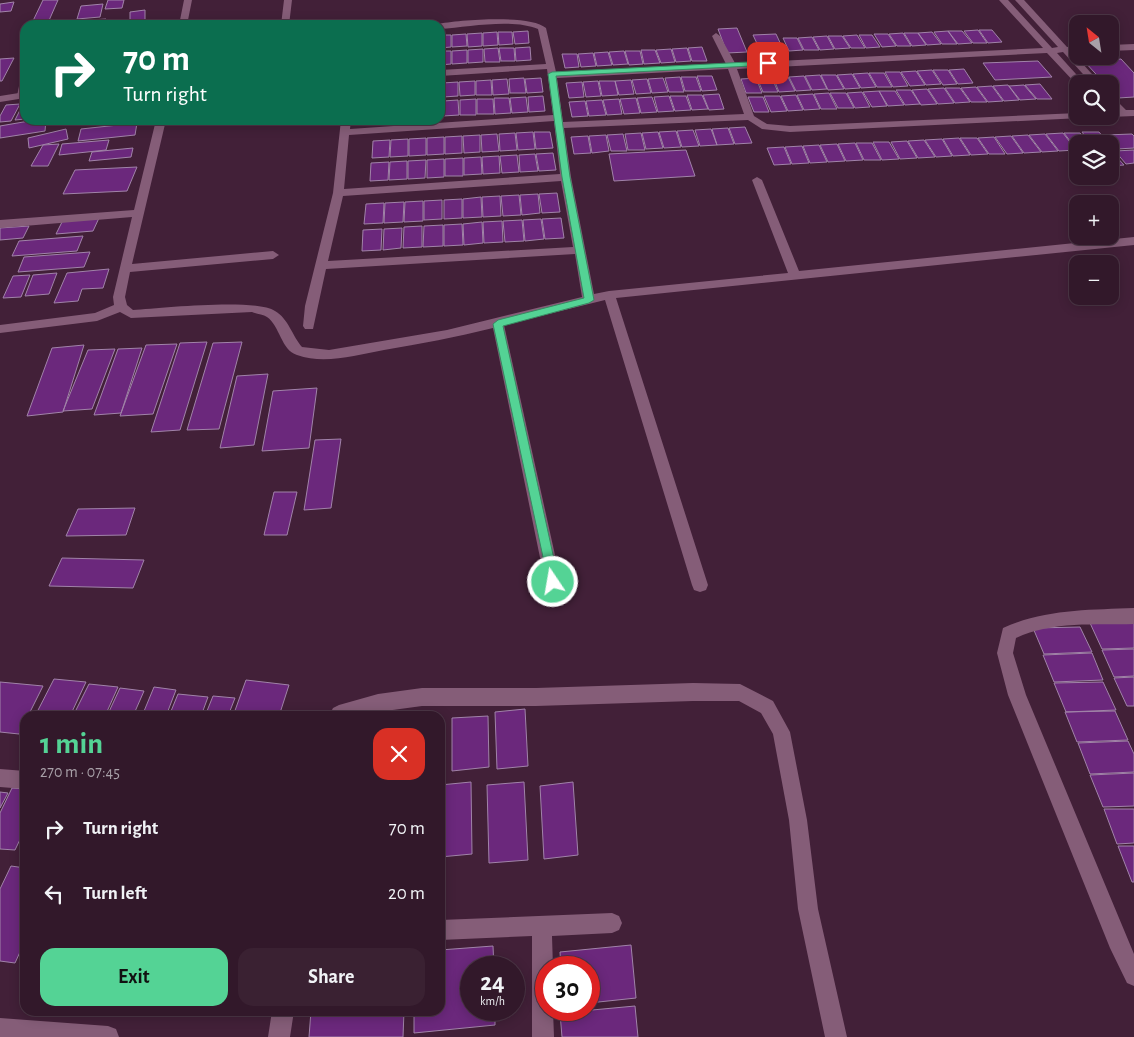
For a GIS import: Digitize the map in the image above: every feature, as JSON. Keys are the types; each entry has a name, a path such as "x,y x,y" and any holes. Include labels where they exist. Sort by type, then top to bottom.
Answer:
{"street":[{"path":"184,20 188,0"},
{"path":"286,20 288,0"},
{"path":"1003,0 1073,75"},
{"path":"1019,0 1088,75"},
{"path":"445,26 515,22 537,25 544,33 566,177 589,300"},
{"path":"716,36 731,65 750,117"},
{"path":"1119,48 1134,47"},
{"path":"445,73 731,65 1069,50"},
{"path":"0,99 20,96"},
{"path":"1119,109 1123,113"},
{"path":"1119,113 1134,113"},
{"path":"345,132 558,121 750,117 765,127 790,129 1069,116"},
{"path":"159,125 119,297 121,307 131,314 252,308 270,313 278,320 290,342 298,351 309,354 329,355 399,345 498,324 609,294 1134,241"},
{"path":"309,326 311,306 338,193 346,125"},
{"path":"338,193 566,177"},
{"path":"757,180 795,276"},
{"path":"0,224 137,213"},
{"path":"322,265 579,250"},
{"path":"125,269 273,255"},
{"path":"609,294 700,585"},
{"path":"0,329 97,317 121,307"},
{"path":"498,324 553,582"},
{"path":"1134,616 1050,622 1019,627 1009,633 1005,653 1017,695 1127,948 1134,976"},
{"path":"350,711 378,703 422,697 536,697 693,692 740,693 767,707 781,732 798,820 808,909 836,1037"},
{"path":"0,778 20,780"},
{"path":"445,930 612,923"},
{"path":"542,926 543,1037"},
{"path":"279,1037 282,1016"},
{"path":"0,1029 108,1037"}],"building":[{"path":"43,0 58,0 49,20 33,20"},
{"path":"108,0 124,0 122,8 105,9"},
{"path":"14,2 11,11 0,12 0,4"},
{"path":"103,4 100,17 77,19 81,6"},
{"path":"145,10 145,20 130,20 130,12"},
{"path":"737,28 747,52 727,53 718,29"},
{"path":"978,30 987,43 973,43 964,31"},
{"path":"979,30 992,30 1002,42 988,43"},
{"path":"528,31 529,43 515,44 513,32"},
{"path":"948,31 957,44 942,44 934,32"},
{"path":"948,31 962,31 972,43 958,44"},
{"path":"497,32 498,45 483,46 483,33"},
{"path":"498,32 512,32 513,44 499,45"},
{"path":"932,32 941,44 927,45 918,33"},
{"path":"482,33 482,46 468,47 467,34"},
{"path":"903,33 911,46 897,46 889,34"},
{"path":"904,33 918,33 926,45 912,46"},
{"path":"466,34 467,46 452,47 452,35"},
{"path":"776,34 783,49 760,50 753,35"},
{"path":"874,34 888,34 896,46 882,47"},
{"path":"445,35 451,35 451,47 445,48"},
{"path":"857,35 865,48 851,48 843,36"},
{"path":"859,35 872,35 880,47 866,48"},
{"path":"827,36 834,49 820,50 813,37"},
{"path":"828,36 842,36 850,48 835,49"},
{"path":"812,37 819,50 804,50 798,38"},
{"path":"783,38 797,38 803,50 789,51"},
{"path":"530,47 531,60 516,61 515,48"},
{"path":"702,47 707,61 692,61 688,48"},
{"path":"498,48 500,62 485,62 484,49"},
{"path":"499,48 514,48 515,61 501,61"},
{"path":"687,48 691,61 676,62 672,49"},
{"path":"483,49 483,62 468,63 468,50"},
{"path":"671,49 675,62 661,63 656,50"},
{"path":"467,50 467,63 452,64 452,51"},
{"path":"641,50 655,50 660,63 644,64"},
{"path":"445,51 451,51 451,64 445,65"},
{"path":"624,51 628,64 613,65 609,52"},
{"path":"625,51 640,51 643,64 629,65"},
{"path":"608,52 612,65 597,66 594,53"},
{"path":"593,53 596,66 581,67 578,54"},
{"path":"562,54 577,54 579,67 565,68"},
{"path":"14,58 2,81 0,81 0,59"},
{"path":"1119,59 1134,73 1134,97 1119,98 1119,75 1097,75 1088,65 1119,65"},
{"path":"1038,61 1052,77 995,80 983,63"},
{"path":"964,69 973,83 958,84 949,70"},
{"path":"932,70 941,84 926,85 917,71"},
{"path":"933,70 948,70 957,84 943,85"},
{"path":"916,71 925,85 910,86 901,72"},
{"path":"885,72 900,72 908,86 893,87"},
{"path":"868,73 876,87 861,88 853,74"},
{"path":"869,73 884,73 892,87 877,87"},
{"path":"852,74 860,88 845,89 837,75"},
{"path":"820,75 827,89 812,90 805,76"},
{"path":"821,75 836,75 844,89 828,90"},
{"path":"697,76 712,76 717,90 702,91"},
{"path":"804,76 811,90 796,91 789,77"},
{"path":"680,77 684,92 669,92 665,78"},
{"path":"681,77 696,77 701,91 685,91"},
{"path":"773,77 788,77 795,91 779,92"},
{"path":"524,78 526,93 510,93 509,79"},
{"path":"541,78 543,92 527,93 525,79"},
{"path":"663,78 668,92 652,93 648,79"},
{"path":"756,78 762,93 746,93 741,79"},
{"path":"757,78 772,78 778,92 763,92"},
{"path":"507,79 509,94 493,95 492,80"},
{"path":"647,79 651,93 636,94 632,80"},
{"path":"491,80 492,95 476,95 476,81"},
{"path":"631,80 634,94 619,95 615,81"},
{"path":"475,81 475,95 460,96 459,82"},
{"path":"598,81 601,96 586,97 583,82"},
{"path":"599,81 615,81 618,95 602,96"},
{"path":"458,82 458,96 445,97 445,83"},
{"path":"582,82 584,97 569,98 566,83"},
{"path":"1040,84 1052,99 1037,99 1025,85"},
{"path":"1008,85 1019,100 1004,101 993,86"},
{"path":"1024,85 1036,99 1020,100 1009,86"},
{"path":"992,86 1003,101 988,102 977,87"},
{"path":"976,87 987,102 971,102 961,88"},
{"path":"944,88 954,103 938,104 928,89"},
{"path":"945,88 960,88 970,102 955,103"},
{"path":"927,89 937,104 921,105 912,90"},
{"path":"896,90 911,90 920,104 905,105"},
{"path":"879,91 887,106 872,107 863,92"},
{"path":"879,91 895,91 904,105 888,106"},
{"path":"862,92 870,107 855,108 847,93"},
{"path":"829,93 837,109 821,109 814,94"},
{"path":"830,93 846,93 854,108 838,108"},
{"path":"719,94 724,109 709,110 703,95"},
{"path":"813,94 820,109 804,110 797,95"},
{"path":"687,95 702,95 708,109 692,110"},
{"path":"796,95 803,110 788,111 781,96"},
{"path":"543,96 545,111 529,112 528,97"},
{"path":"669,96 674,111 658,112 654,97"},
{"path":"670,96 686,96 691,110 675,111"},
{"path":"764,96 780,96 787,111 771,112"},
{"path":"526,97 528,112 512,113 510,98"},
{"path":"652,97 657,112 641,113 637,98"},
{"path":"748,97 763,97 769,112 754,112"},
{"path":"494,98 509,98 511,113 495,114"},
{"path":"636,98 640,113 624,114 620,99"},
{"path":"476,99 476,115 460,115 460,100"},
{"path":"477,99 493,99 494,114 477,114"},
{"path":"619,99 622,114 607,115 603,100"},
{"path":"458,100 459,115 445,116 445,101"},
{"path":"602,100 606,115 589,116 586,101"},
{"path":"585,101 588,116 572,117 569,102"},
{"path":"20,104 11,121 0,122 0,116 6,105"},
{"path":"20,110 20,120 15,120"},
{"path":"20,123 20,125 46,125 45,131 0,138 0,126"},
{"path":"137,125 135,135 78,141 81,129"},
{"path":"745,127 752,143 735,144 729,128"},
{"path":"728,128 734,144 717,145 712,129"},
{"path":"66,129 68,139 29,148 28,138"},
{"path":"711,129 717,145 700,146 695,130"},
{"path":"693,130 699,146 682,147 677,131"},
{"path":"676,131 681,147 664,148 659,132"},
{"path":"533,132 535,149 518,150 516,133"},
{"path":"534,132 550,132 553,148 536,149"},
{"path":"658,132 663,148 646,149 642,133"},
{"path":"1082,132 1099,132 1102,135 1084,135"},
{"path":"515,133 517,150 500,151 499,134"},
{"path":"641,133 645,150 628,150 625,134"},
{"path":"1063,133 1069,141 1069,150 1059,151 1046,134"},
{"path":"1064,133 1080,133 1082,135 1069,135 1069,140"},
{"path":"497,134 499,151 482,152 481,135"},
{"path":"623,134 627,151 611,151 607,135"},
{"path":"1045,134 1058,151 1042,152 1029,135"},
{"path":"1132,134 1134,136 1134,148 1119,149 1119,135 1105,135"},
{"path":"480,135 480,152 464,153 463,136"},
{"path":"606,135 609,151 592,153 589,136"},
{"path":"1028,135 1041,152 1024,153 1012,136"},
{"path":"462,136 462,153 445,154 445,137"},
{"path":"588,136 591,153 574,154 571,137"},
{"path":"1011,136 1023,153 1007,154 995,137"},
{"path":"444,137 444,154 427,155 427,138"},
{"path":"994,137 1005,154 989,154 978,138"},
{"path":"426,138 426,155 409,156 409,139"},
{"path":"959,138 970,155 953,156 943,139"},
{"path":"960,138 977,138 988,154 971,155"},
{"path":"408,139 408,156 390,157 391,140"},
{"path":"942,139 952,156 936,157 925,140"},
{"path":"109,140 106,150 59,155 62,144"},
{"path":"390,140 389,157 372,158 373,141"},
{"path":"924,140 935,157 918,158 908,141"},
{"path":"907,141 917,158 900,159 891,142"},
{"path":"873,142 889,142 899,159 882,160"},
{"path":"855,143 863,160 846,161 838,144"},
{"path":"856,143 872,143 881,160 864,160"},
{"path":"59,144 48,166 31,166 43,145"},
{"path":"837,144 845,161 828,162 820,145"},
{"path":"819,145 827,162 810,163 803,146"},
{"path":"802,146 809,163 792,164 785,147"},
{"path":"784,147 791,164 774,165 767,148"},
{"path":"133,148 131,157 89,161 92,152"},
{"path":"686,150 695,176 614,181 609,154"},
{"path":"1134,150 1134,163 1126,164 1119,156 1119,151"},
{"path":"553,153 556,170 539,171 536,154"},
{"path":"535,154 538,171 520,172 519,155"},
{"path":"517,155 519,172 502,173 500,156"},
{"path":"499,156 500,173 483,174 482,157"},
{"path":"481,157 482,174 464,175 464,158"},
{"path":"463,158 463,176 445,176 445,159"},
{"path":"444,159 444,177 427,178 427,160"},
{"path":"426,160 425,178 408,179 408,161"},
{"path":"407,161 407,179 389,180 390,162"},
{"path":"389,162 388,180 370,181 371,163"},
{"path":"137,167 127,191 63,194 75,170"},
{"path":"557,193 560,212 542,213 539,194"},
{"path":"538,194 540,213 522,215 520,195"},
{"path":"519,195 521,215 503,216 501,196"},
{"path":"500,196 501,216 483,217 482,197"},
{"path":"481,197 482,217 463,218 463,199"},
{"path":"462,199 462,218 444,219 444,200"},
{"path":"442,200 442,219 424,220 424,201"},
{"path":"423,201 423,221 404,222 405,202"},
{"path":"404,202 403,222 384,223 385,203"},
{"path":"384,203 383,223 364,224 366,204"},
{"path":"99,218 93,231 56,234 63,220"},
{"path":"561,218 564,238 545,239 542,219"},
{"path":"541,219 544,239 525,241 523,220"},
{"path":"522,220 524,241 505,242 503,221"},
{"path":"502,221 503,242 484,243 483,222"},
{"path":"482,222 483,243 464,245 463,224"},
{"path":"462,224 463,245 444,246 444,225"},
{"path":"443,225 443,246 423,247 424,226"},
{"path":"29,226 23,238 0,240 0,228"},
{"path":"422,226 422,247 403,248 404,227"},
{"path":"402,228 401,248 383,250 384,229"},
{"path":"382,229 381,250 362,251 363,230"},
{"path":"83,236 77,251 12,256 19,241"},
{"path":"90,252 84,267 18,272 24,257"},
{"path":"109,269 103,288 82,289 78,301 54,303 67,273"},
{"path":"57,273 49,294 25,296 33,275"},
{"path":"30,275 21,297 3,298 13,276"},
{"path":"207,342 180,430 151,432 180,343"},
{"path":"242,342 219,429 187,430 213,343"},
{"path":"177,344 153,414 120,416 146,345"},
{"path":"84,345 63,412 27,416 52,348"},
{"path":"142,348 121,413 94,415 118,349"},
{"path":"115,349 92,409 63,411 88,350"},
{"path":"268,374 254,445 220,448 237,376"},
{"path":"317,388 309,448 262,451 273,391"},
{"path":"341,439 331,508 304,510 315,440"},
{"path":"274,492 297,492 287,535 264,535"},
{"path":"135,508 126,535 66,536 78,509"},
{"path":"62,558 144,560 133,588 49,586"},
{"path":"1134,622 1134,648 1102,649 1090,623"},
{"path":"1080,627 1092,652 1044,654 1033,628"},
{"path":"1134,649 1134,676 1114,677 1102,650"},
{"path":"1092,653 1103,680 1054,682 1043,655"},
{"path":"1134,677 1134,706 1127,706 1114,678"},
{"path":"54,679 86,682 72,711 38,711"},
{"path":"246,680 289,685 281,711 235,711"},
{"path":"0,682 43,686 30,711 20,711 19,734 0,732"},
{"path":"1103,682 1116,710 1066,712 1054,683"},
{"path":"89,684 118,687 107,711 76,711"},
{"path":"154,687 176,690 168,711 144,711"},
{"path":"120,688 144,691 135,711 109,711"},
{"path":"178,694 208,697 203,711 171,711"},
{"path":"213,696 235,698 230,711 207,711"},
{"path":"525,709 528,766 497,769 495,712"},
{"path":"1115,711 1128,740 1077,742 1065,712"},
{"path":"488,716 489,767 452,771 452,718"},
{"path":"1128,741 1134,754 1134,772 1090,774 1078,743"},
{"path":"1134,773 1134,806 1103,807 1090,775"},
{"path":"471,782 472,854 445,857 445,785"},
{"path":"524,782 528,860 489,863 487,785"},
{"path":"573,782 578,855 544,859 540,786"},
{"path":"12,788 20,789 20,840 15,850 0,849 0,813"},
{"path":"0,792 8,793 0,808"},
{"path":"1104,809 1134,809 1134,843 1117,844"},
{"path":"1118,846 1134,846 1134,882 1132,882"},
{"path":"11,866 20,867 20,952 15,963 0,961 0,889"},
{"path":"631,945 636,998 600,1002 600,956 560,956 560,952"},
{"path":"493,946 493,956 460,956 460,1021 495,1021 495,1025 414,1033 414,1016 445,1016 445,950"},
{"path":"635,1006 638,1037 562,1037 561,1021 600,1021 600,1009"},
{"path":"311,1016 404,1016 403,1037 309,1037"}],"route":[{"path":"553,582 498,324 589,300 566,177 552,74 768,63"}]}
